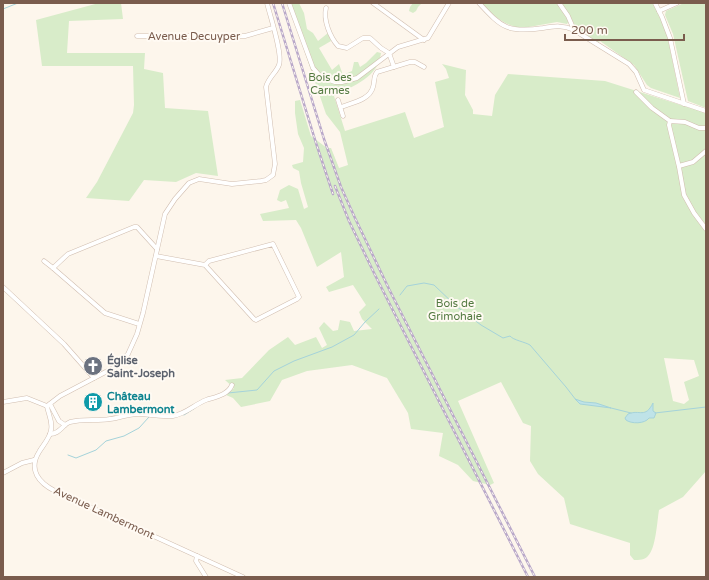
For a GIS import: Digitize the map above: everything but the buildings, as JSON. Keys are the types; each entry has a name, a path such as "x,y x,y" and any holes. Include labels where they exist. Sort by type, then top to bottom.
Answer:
{"street":[{"path":"48,405 60,396 115,367 132,348 140,324 165,214 175,199 189,183 199,179 223,183 247,182 266,180 273,175 275,164 265,92 267,82 279,65 280,59 274,28 266,3"},
{"path":"289,3 310,63 322,77 335,82 350,81 364,74 389,53 402,45 424,40 430,36 449,3"},
{"path":"373,3 424,40"},
{"path":"478,3 494,19 511,29 529,30 558,26 574,30 629,64 636,72 644,90 706,111"},
{"path":"559,3 571,22 574,30"},
{"path":"655,3 665,23 672,44 684,104"},
{"path":"659,11 677,3"},
{"path":"326,8 326,23 332,38 338,46 347,48 363,38 372,39 382,49 389,53 394,67"},
{"path":"568,28 571,22"},
{"name":"Avenue Decuyper","path":"137,36 245,36 274,28"},
{"path":"341,107 370,94 374,85 374,76 378,72 410,62 415,62 424,67"},
{"path":"636,92 652,108 670,121 685,122 699,128 706,128"},
{"path":"338,100 343,116"},
{"path":"670,121 670,130 679,166 684,195 694,213 706,229"},
{"path":"679,166 692,162 706,151"},
{"path":"53,268 66,255 136,226 157,249"},
{"path":"156,256 205,265 256,320 291,303 299,297 273,244 209,261 205,265"},
{"path":"44,261 105,313 140,324"},
{"path":"3,287 70,350 94,378"},
{"path":"50,434 59,432 70,422 111,419 137,414 158,417 184,413 204,401 221,396 232,386"},
{"path":"3,402 27,398 48,405 59,421 65,425"},
{"path":"3,474 22,463 34,460 50,434 51,419 48,405"},
{"name":"Avenue Lambermont","path":"34,460 36,475 46,486 244,577"},
{"path":"197,556 196,561 206,577"}],"green space":[{"path":"99,3 121,3 123,19 69,21 67,53 145,53 144,69 163,73 165,108 208,111 218,176 196,173 176,182 144,180 129,201 86,198 97,182 133,113 133,66 42,66 36,20"},
{"name":"Bois de Grimohaie","path":"288,3 299,3 304,13 307,29 313,33 318,41 328,33 331,41 319,48 332,70 339,64 343,75 352,71 354,62 358,62 360,67 377,52 381,53 379,62 370,75 364,80 334,96 345,131 405,112 414,138 444,127 435,82 449,78 446,69 442,64 466,70 465,95 473,110 473,114 492,116 495,95 508,74 605,81 706,113 706,471 683,497 659,510 653,547 647,557 642,560 634,560 630,555 630,543 570,524 564,498 538,474 530,461 531,426 523,423 501,382 458,401 494,483 490,485 473,481 458,465 439,456 443,433 411,429 408,413 387,378 352,365 307,371 282,380 270,401 241,407 233,398 226,395 234,388 225,380 242,378 269,350 288,337 295,345 316,337 322,348 327,345 319,328 324,322 333,331 338,330 340,320 350,322 354,331 372,329 362,319 359,312 366,305 353,285 329,292 326,287 344,277 341,252 317,267 301,228 296,220 263,221 260,214 289,208 286,200 281,202 277,200 280,190 289,185 298,189 304,209 308,207 299,171 293,168 292,165 303,162 304,148 298,134 295,101 300,100 311,136 327,148 331,148 339,168 348,165 340,132 326,114","holes":["664,358 694,360 699,376 684,382 689,400 684,404 673,401"]},
{"path":"413,3 422,3 413,13 409,11"},
{"path":"481,3 557,3 569,21 567,24 557,22 523,28 516,27 500,20"},
{"path":"561,3 657,3 668,26 666,29 680,98 651,88 647,85 634,65 600,41 598,42 577,29"},
{"path":"684,3 706,3 706,108 688,101 673,34 665,15 666,11"}],"water":[{"path":"575,399 584,402 596,403 611,408 580,404"},
{"path":"653,403 653,411 656,413 654,418 649,418 638,423 626,420 625,418 628,414 645,412"}],"waterway":[{"path":"3,9 18,3"},
{"path":"400,295 407,286 424,283 434,285 456,306 481,325 503,338 510,336 530,345 576,400"},
{"path":"228,393 257,390 274,371 294,361 332,347 354,335 379,309"},
{"path":"655,413 706,407"},
{"path":"184,415 195,408"},
{"path":"611,408 631,413"},
{"path":"68,455 76,458 96,450 106,441 124,436 139,428 149,417"}],"railway":[{"path":"273,3 333,194"},
{"path":"282,3 324,139 341,187 389,289 535,577"},
{"path":"335,186 349,221 375,275 528,577"}],"place":[{"name":"Église Saint-Joseph","path":"93,366"},
{"name":"Château Lambermont","path":"93,402"}],"park label":[{"name":"Bois des Carmes","path":"330,83"}]}
